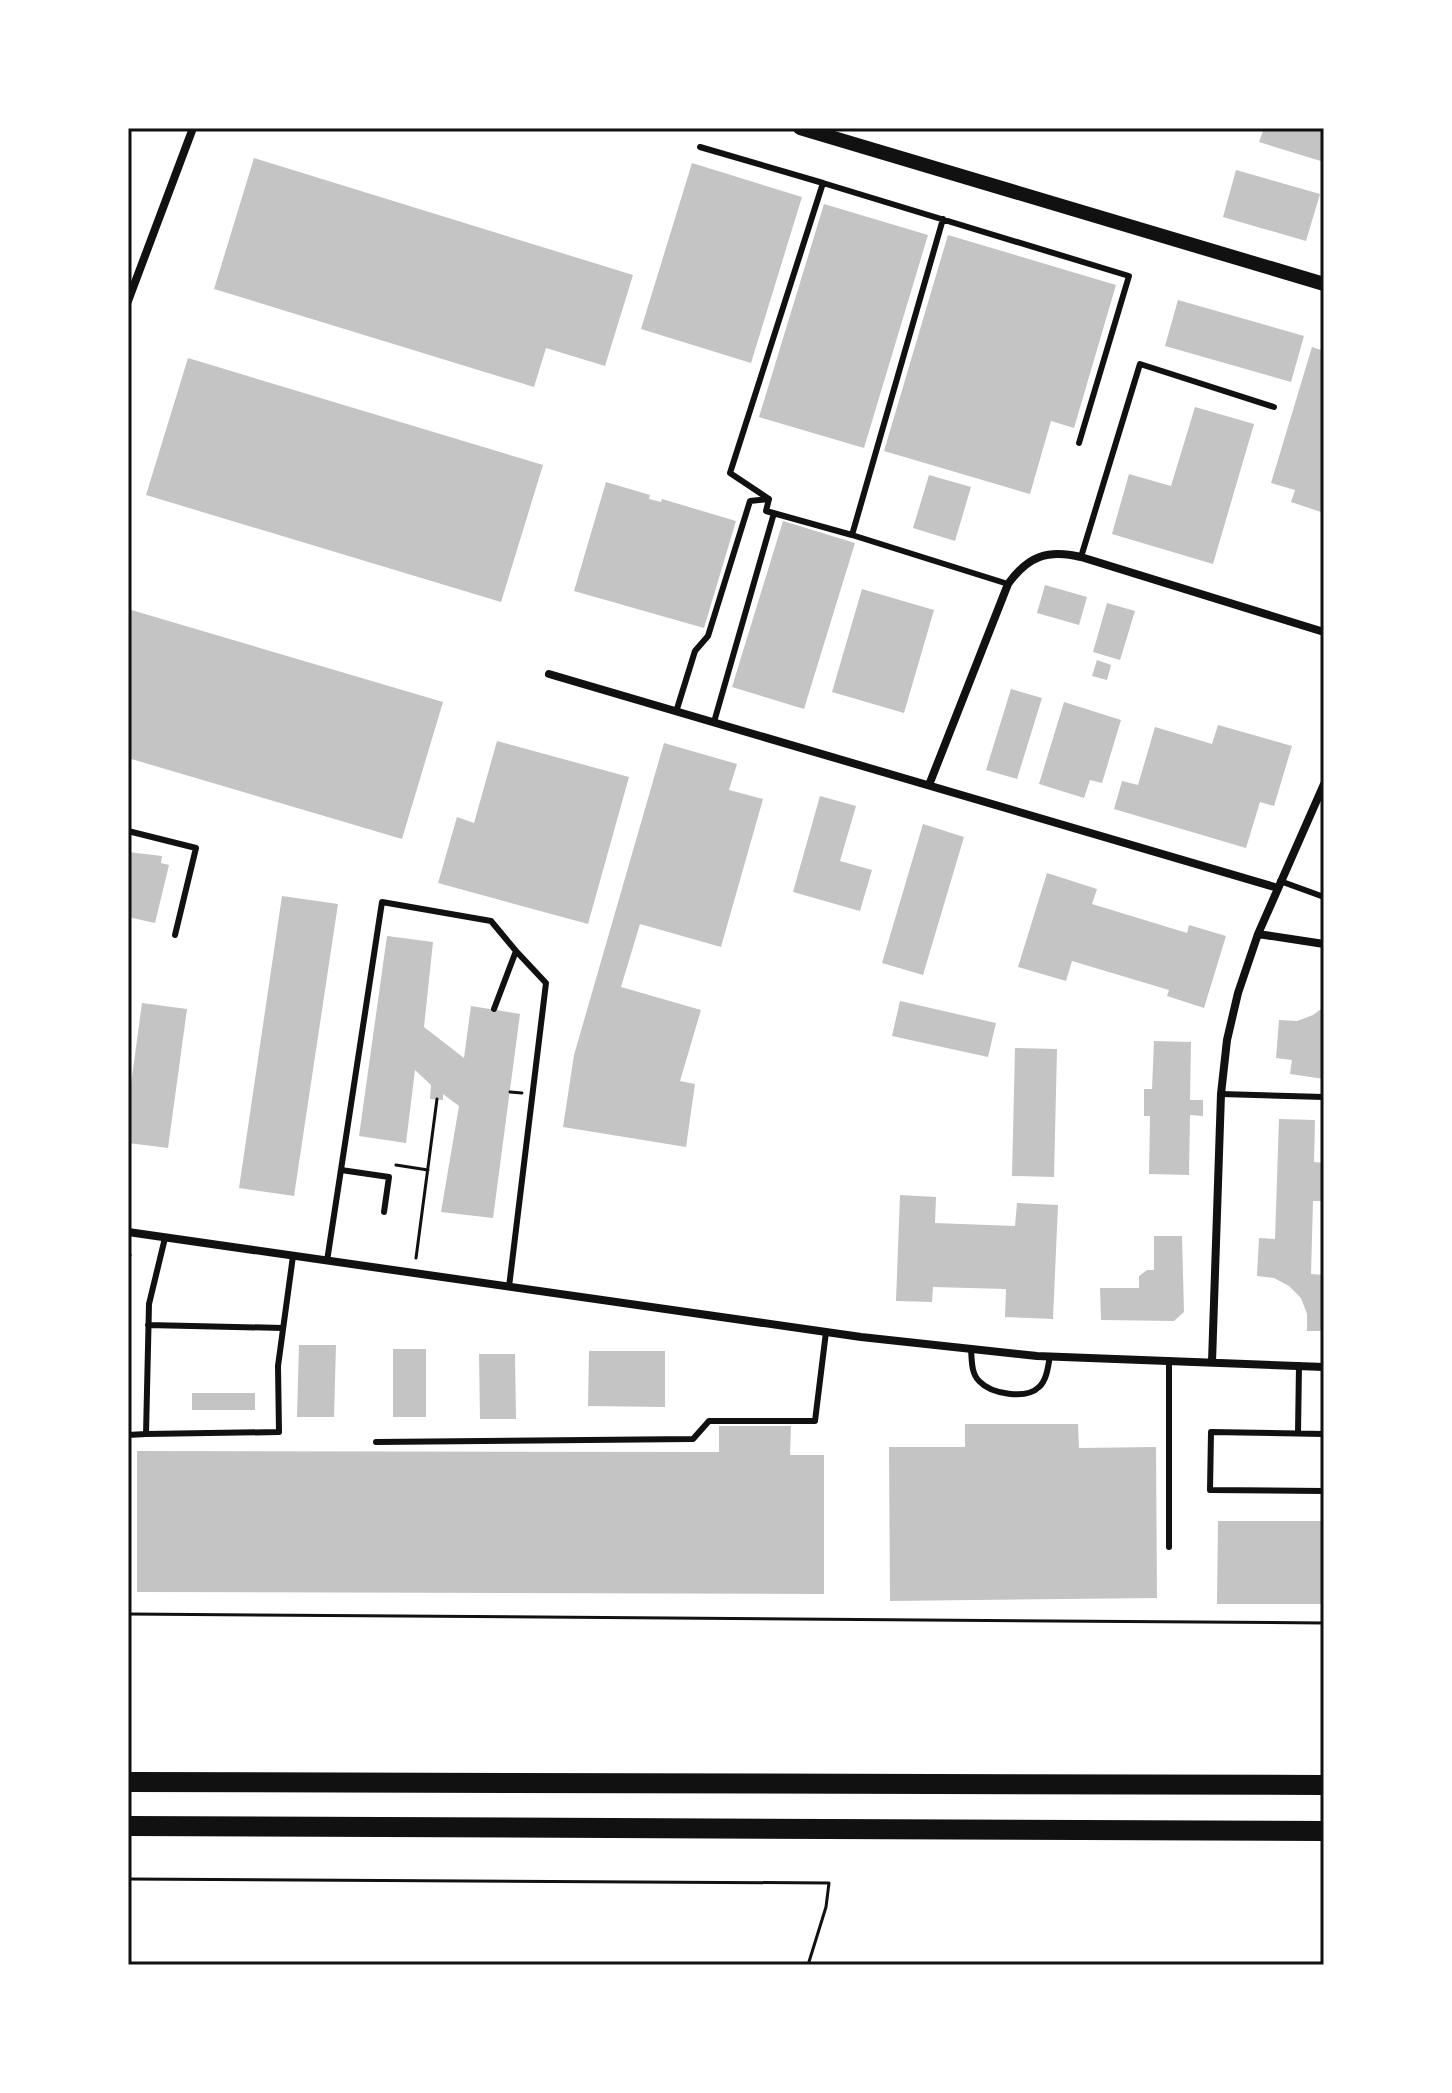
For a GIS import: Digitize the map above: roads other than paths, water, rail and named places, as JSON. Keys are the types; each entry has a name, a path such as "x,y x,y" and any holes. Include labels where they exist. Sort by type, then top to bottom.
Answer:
{"highway":[{"path":"128,1782 1324,1785"},
{"path":"128,1826 1324,1831"}],"street":[{"path":"128,301 193,128"},
{"path":"800,128 1324,284"},
{"path":"929,785 1008,584 1018,570 1032,560 1048,554 1065,553 1324,632"},
{"path":"549,674 1279,884"},
{"path":"1212,1362 1221,1094 1227,1040 1238,993 1258,934 1324,784"},
{"path":"1258,934 1324,944"},
{"path":"128,1232 971,1350 1324,1367"}],"lane":[{"path":"700,147 1129,276 1079,443"},
{"path":"769,499 730,473 823,183"},
{"path":"852,535 943,219"},
{"path":"1081,557 1140,364 1274,407"},
{"path":"769,499 766,511 1008,584"},
{"path":"676,712 695,651 708,636 750,501 769,499"},
{"path":"714,722 774,513"},
{"path":"128,831 196,848 175,935"},
{"path":"1279,884 1324,897"},
{"path":"327,1261 382,902 491,921 546,983 509,1287"},
{"path":"494,1009 516,951"},
{"path":"1221,1094 1324,1097"},
{"path":"341,1170 389,1177 384,1212"},
{"path":"146,1434 149,1304 165,1238"},
{"path":"128,1435 279,1432 278,1366 293,1256"},
{"path":"148,1325 283,1328"},
{"path":"376,1442 693,1439 709,1421 815,1421 826,1332"},
{"path":"971,1350 973,1371 979,1381 1004,1393 1028,1394 1040,1387 1050,1356"},
{"path":"1169,1360 1169,1547"},
{"path":"1298,1433 1299,1365"},
{"path":"1324,1434 1211,1432 1210,1490 1324,1491"}]}
